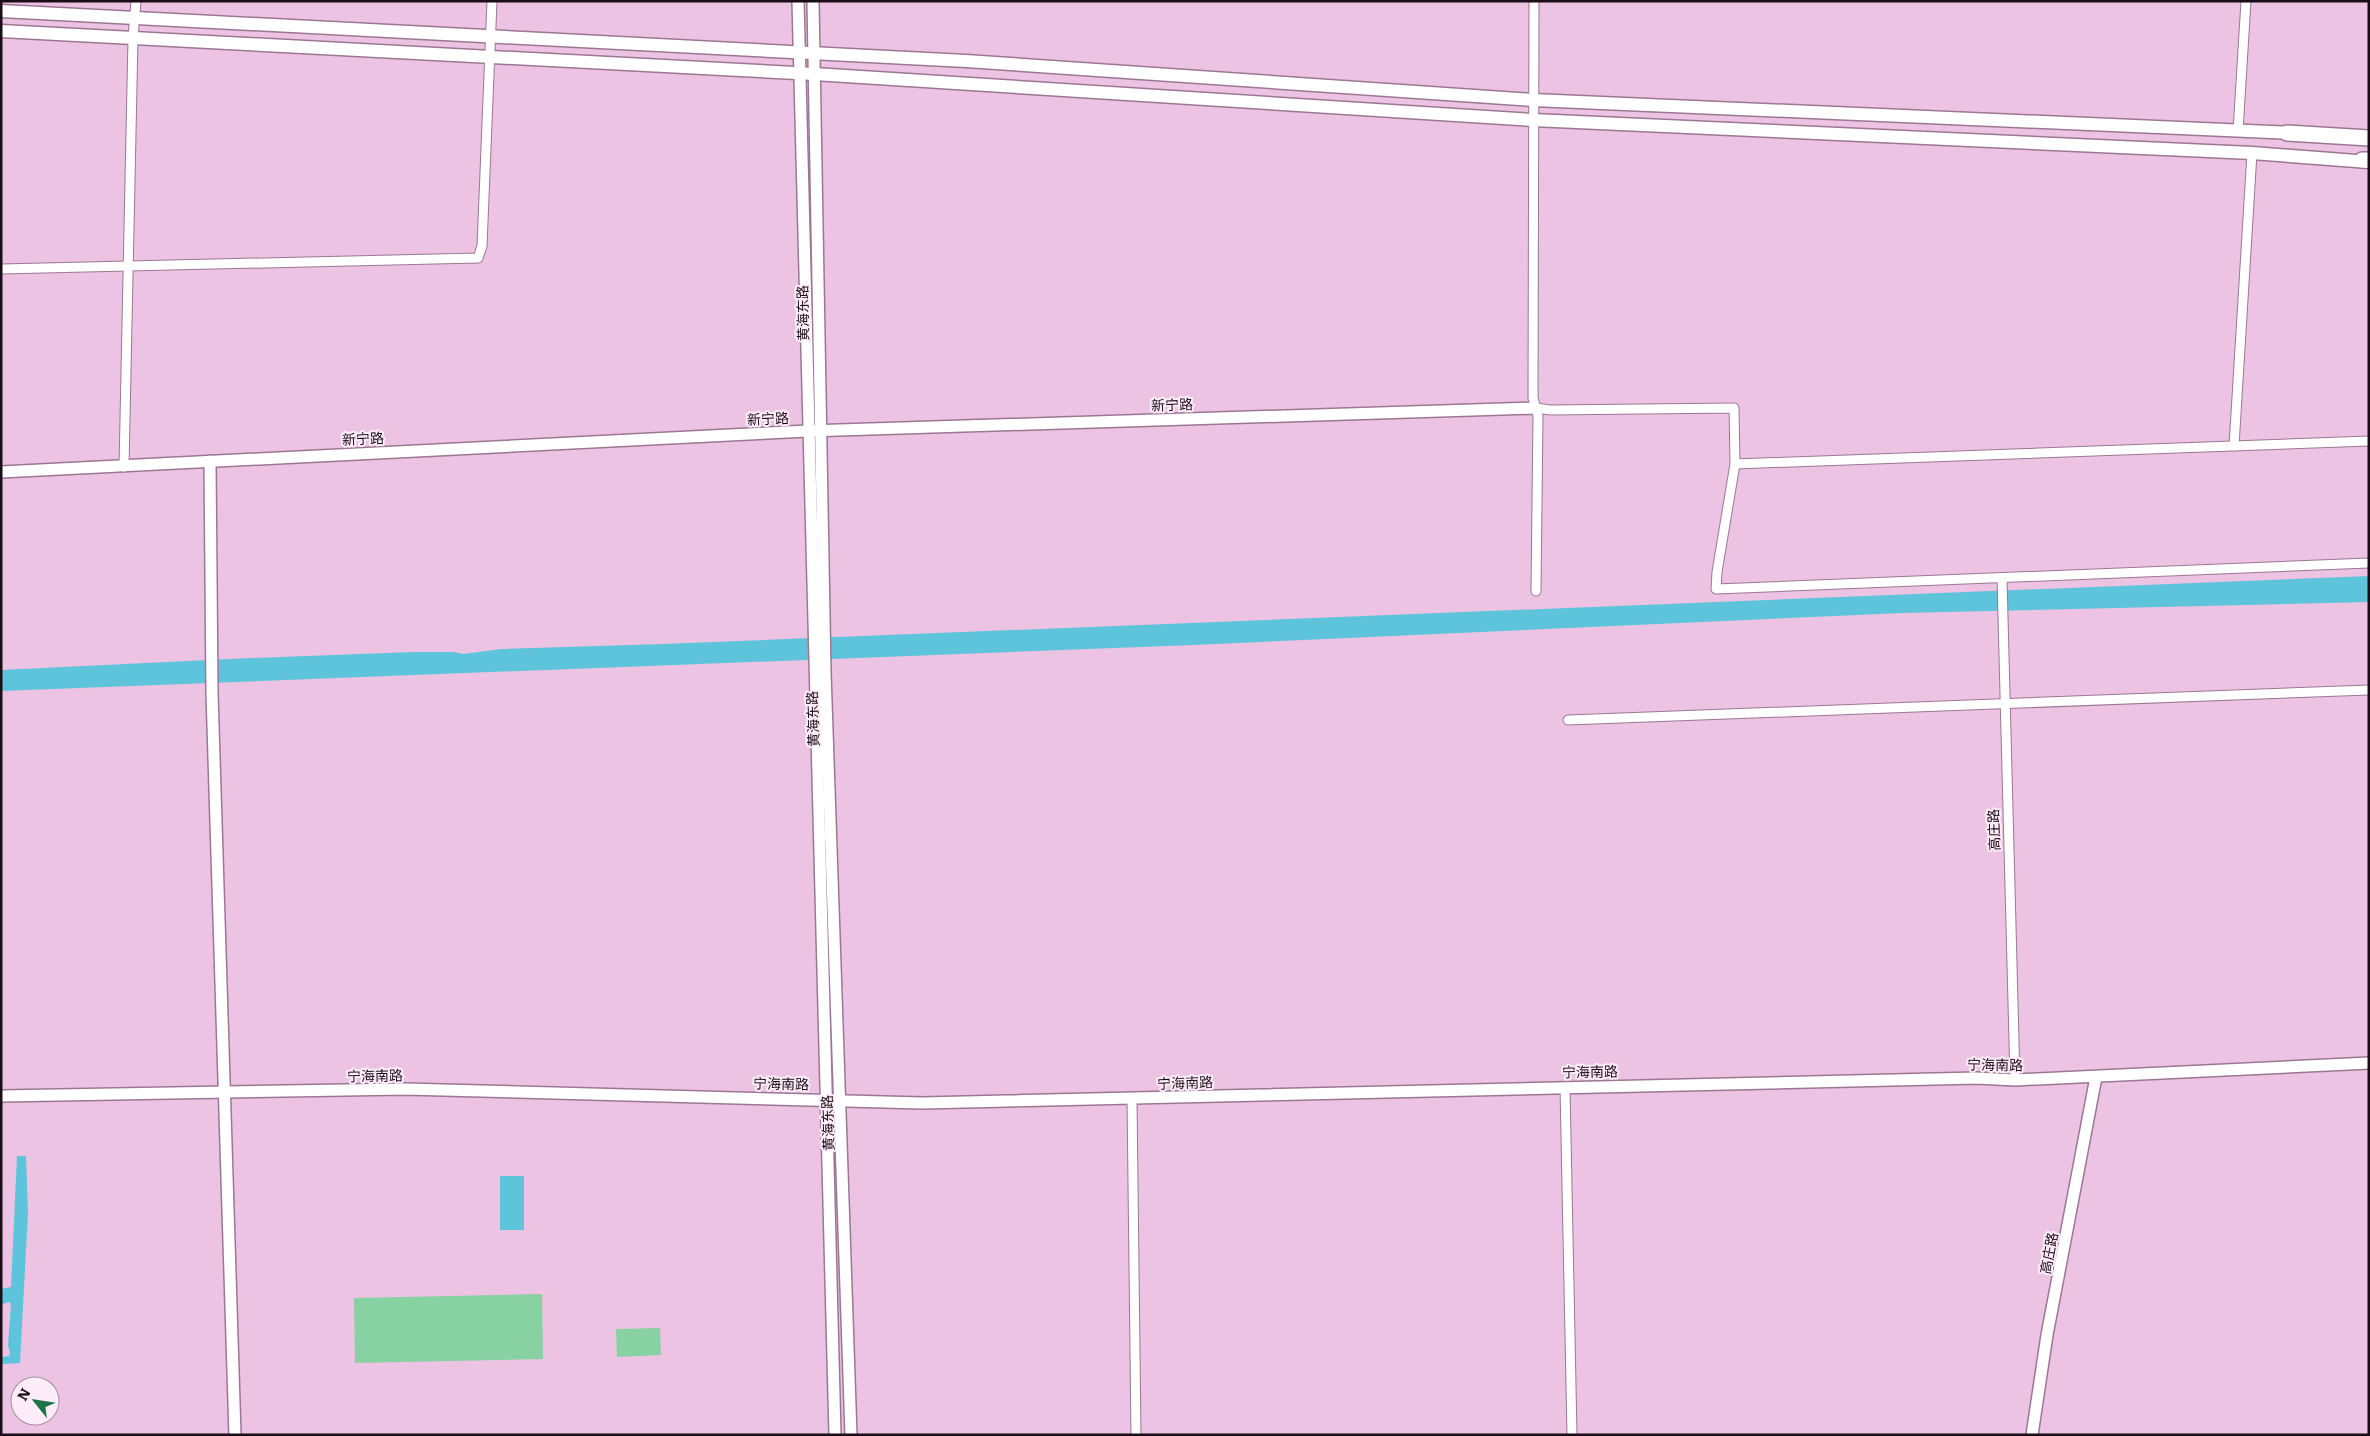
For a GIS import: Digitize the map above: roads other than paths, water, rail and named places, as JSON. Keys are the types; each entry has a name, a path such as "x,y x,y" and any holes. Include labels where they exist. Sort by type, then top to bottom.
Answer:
{"highway":[{"path":"2288,133 2369,138"}],"main road":[{"path":"1,11 814,52 1532,100 2288,133 2369,130"},
{"path":"1,32 814,74 1533,120 2252,153 2366,161"}],"street":[{"path":"124,467 127,265 133,38 136,1"},
{"path":"1,269 478,258 482,246 492,1"},
{"name":"黄海东路","path":"798,1 819,620 825,1099 835,1435"},
{"name":"黄海东路","path":"813,1 814,431"},
{"path":"1534,1 1532,100 1533,398 1538,416 1536,591"},
{"path":"2238,131 2246,1"},
{"path":"2234,446 2252,153"},
{"path":"1536,408 1550,410 1734,408 1735,464 1717,572 1716,589 2002,580 2369,563"},
{"name":"新宁路","path":"1,472 814,431 1536,408"},
{"path":"1735,464 2369,441"},
{"path":"210,461 212,688 235,1435"},
{"name":"高庄路","path":"2002,580 2016,1080"},
{"name":"黄海东路","path":"820,672 841,1100 851,1435"},
{"path":"1568,720 2369,690"},
{"name":"宁海南路","path":"1,1096 405,1089 922,1103 1967,1078 2016,1080 2369,1063"},
{"name":"高庄路","path":"2032,1435 2047,1335 2096,1077"},
{"path":"1565,1087 1572,1435"},
{"path":"1132,1099 1136,1435"}],"water":[{"path":"2369,576 2369,602 1902,613 1194,645 1,691 1,670 413,652 454,652 463,654 501,649"},
{"path":"17,1156 26,1156 28,1213 20,1363 1,1364 1,1357 9,1356 10,1352 8,1346 11,1304 9,1302 1,1305 1,1289 11,1287"},
{"path":"500,1176 524,1176 524,1230 500,1230"}]}
